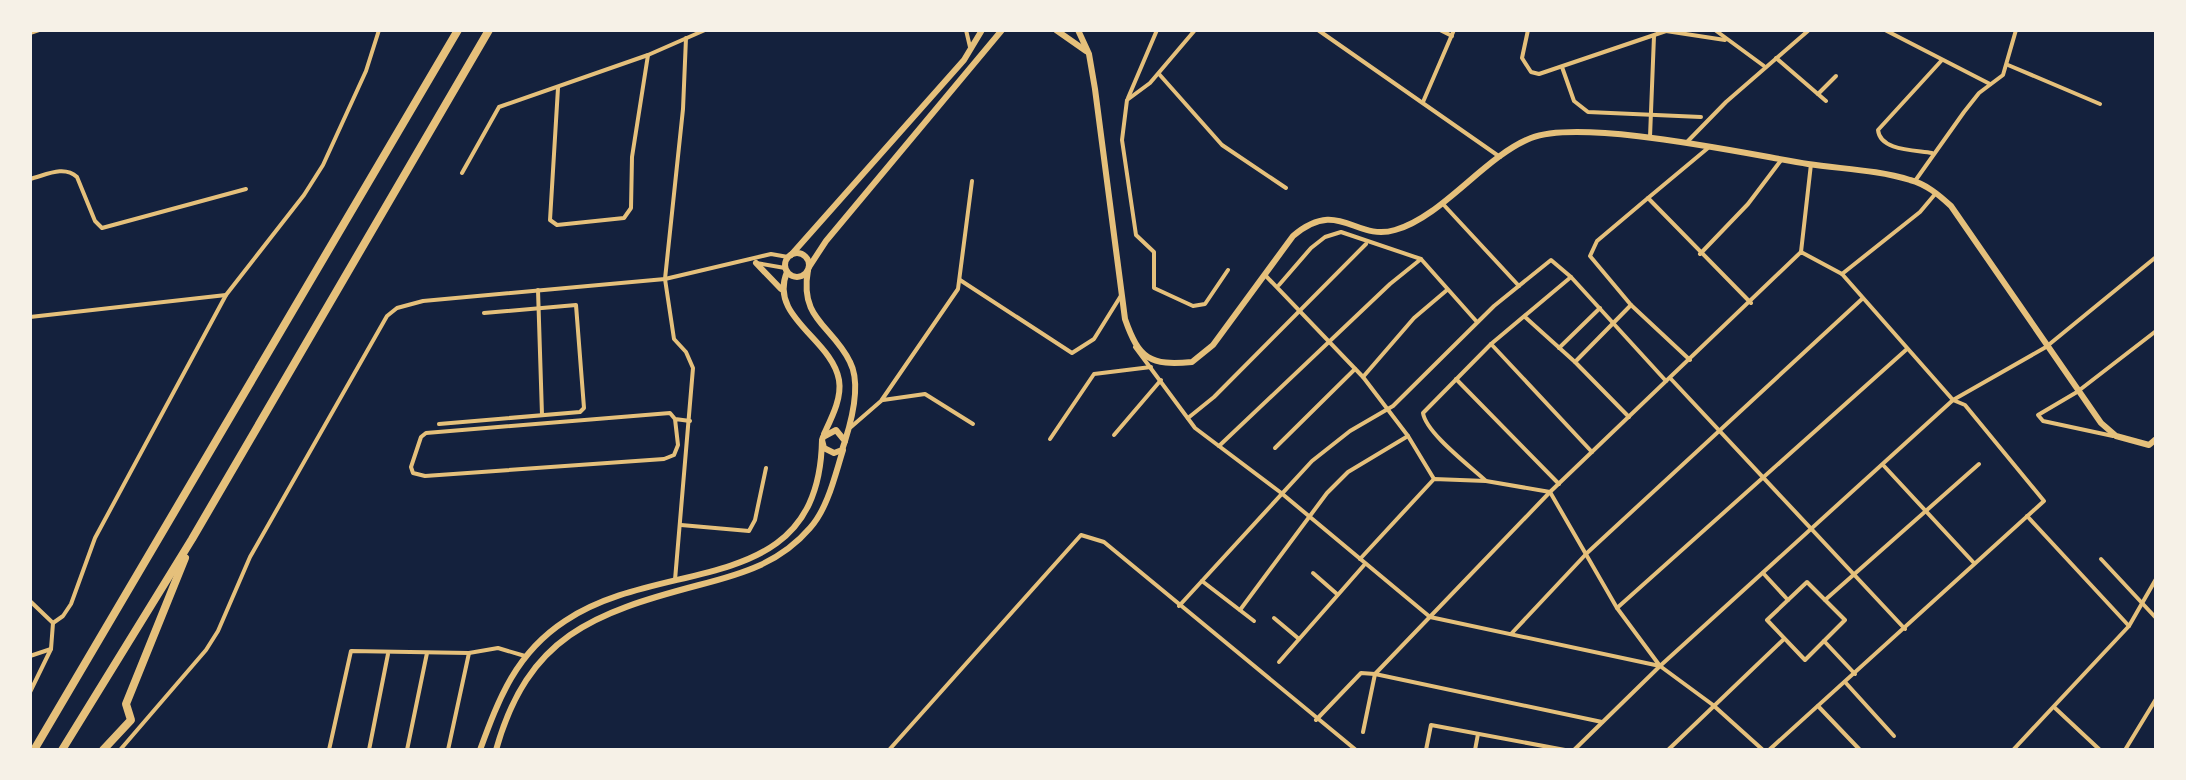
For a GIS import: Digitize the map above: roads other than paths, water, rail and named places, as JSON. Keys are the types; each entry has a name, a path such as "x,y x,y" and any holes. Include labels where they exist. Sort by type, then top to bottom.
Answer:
{"highway":[{"path":"34,750 458,30"},
{"path":"62,750 192,539 489,30"},
{"path":"103,750 134,723 126,704 192,539"}],"street":[{"path":"30,33 39,30"},
{"path":"53,623 63,616 71,604 95,538 226,295 323,165 366,71 379,30"},
{"path":"462,173 499,107 648,55 705,30"},
{"path":"966,30 971,51"},
{"path":"782,290 789,256 802,247 971,51 982,30"},
{"path":"746,261 786,270 796,277 808,268 826,241 1002,30"},
{"path":"1056,30 1089,54"},
{"path":"1078,30 1089,54 1125,319 1135,347 1188,418 1430,617 1660,666"},
{"path":"1157,30 1127,100 1122,140 1136,235 1154,252 1154,288 1193,306 1205,304 1228,270"},
{"path":"1127,100 1159,74 1195,30"},
{"path":"1318,30 1501,158"},
{"path":"1423,102 1453,33 1440,30"},
{"path":"1528,30 1522,58 1525,66 1539,74 1665,31 1725,40"},
{"path":"1715,30 1765,66"},
{"path":"1685,144 1765,66 1809,30"},
{"path":"1885,30 1990,84"},
{"path":"1915,181 1932,153 1990,84 2002,77 2016,30"},
{"path":"1650,139 1654,36"},
{"path":"675,580 693,368 686,352 674,339 665,279 683,109 686,38"},
{"path":"558,88 550,220 557,225 624,218 631,208 632,157 648,55"},
{"path":"1776,58 1826,101"},
{"path":"1932,153 1885,144 1878,130 1942,60"},
{"path":"2008,65 2100,104"},
{"path":"1562,67 1571,96 1582,109 1593,114 1701,117"},
{"path":"1159,74 1222,145 1286,188"},
{"path":"1818,94 1836,76"},
{"path":"1135,347 1155,361 1192,362 1213,345 1293,236 1316,220 1336,219 1365,228 1394,231 1441,202 1528,139 1557,130 1650,139 1915,181 1951,206 2077,392 2116,436"},
{"path":"1690,360 1631,305 1590,256 1597,241 1708,148"},
{"path":"1700,254 1748,204 1782,159"},
{"path":"1363,732 1375,674 1550,492 1801,252 1811,164"},
{"path":"30,179 60,171 72,172 77,177 95,221 102,228 246,189"},
{"path":"849,428 881,401 958,289 972,181"},
{"path":"1842,274 1920,212 1936,193"},
{"path":"1648,198 1751,303"},
{"path":"1441,202 1519,286"},
{"path":"1279,285 1325,237 1341,232 1421,259 1477,322"},
{"path":"1188,418 1367,243"},
{"path":"1360,559 1434,479 1486,481 1550,492 1617,608 1660,666 1766,750 1855,674 2044,501 1965,405 1953,400 1842,274 1801,252"},
{"path":"120,750 134,723 199,659 218,631 250,557 387,316 397,308 423,301 665,279 771,254 802,254 808,268 806,294 810,308 843,351 854,373 849,428 824,507 798,541 762,566 654,597 581,626 536,667 515,694 496,750"},
{"path":"1574,750 1660,666 1884,466 1953,400 2046,347 2156,257"},
{"path":"1219,446 1421,259"},
{"path":"1179,606 1280,492 1330,446 1387,410 1477,322 1551,260 1571,277 1905,629"},
{"path":"480,750 504,685 525,656 564,621 625,592 761,555 795,529 807,513 819,483 823,438 837,405 839,380 828,355 799,323 782,290 756,263"},
{"path":"1265,275 1279,285 1363,377 1408,436 1434,479"},
{"path":"1486,481 1448,446 1423,417 1491,344 1571,277"},
{"path":"960,280 1072,353 1094,339 1122,293"},
{"path":"538,290 542,415"},
{"path":"1363,377 1414,318 1447,290"},
{"path":"30,317 226,295"},
{"path":"1511,634 1587,553 1862,299"},
{"path":"439,424 580,412 584,405 578,308 570,304 484,313"},
{"path":"1575,362 1631,305"},
{"path":"1559,348 1600,308"},
{"path":"1525,317 1630,417"},
{"path":"2156,331 2077,392 2038,415 2039,419 2152,446 2156,439"},
{"path":"1491,344 1592,452"},
{"path":"1617,608 1907,349"},
{"path":"1050,439 1094,374 1151,367"},
{"path":"1275,448 1355,369"},
{"path":"1456,379 1559,484"},
{"path":"1114,435 1161,380"},
{"path":"881,401 925,394 973,424"},
{"path":"656,414 673,414 675,419 678,445 674,455 664,459 425,476 413,473 411,467 421,437 426,433 656,414"},
{"path":"675,419 690,421"},
{"path":"823,438 836,430 843,434 845,444"},
{"path":"1240,610 1307,515 1348,472 1408,436"},
{"path":"823,438 824,448 831,453 845,444"},
{"path":"1825,600 1979,464"},
{"path":"1884,466 1974,563"},
{"path":"681,525 749,531 755,520 766,468"},
{"path":"2026,515 2129,626"},
{"path":"889,750 1081,535 1104,542 1356,750"},
{"path":"2101,559 2156,618"},
{"path":"1279,662 1365,564"},
{"path":"1313,573 1337,594"},
{"path":"1763,573 1788,600"},
{"path":"2013,750 2129,626 2156,579"},
{"path":"1201,581 1254,621"},
{"path":"1807,582 1825,600 1845,620 1805,660 1767,620 1807,582"},
{"path":"30,601 53,623"},
{"path":"1274,618 1299,639"},
{"path":"30,692 51,649 53,623"},
{"path":"1668,750 1784,639"},
{"path":"1824,641 1855,674"},
{"path":"329,750 351,651 469,653 498,648 525,656"},
{"path":"30,656 51,649"},
{"path":"407,750 427,653"},
{"path":"448,750 469,653"},
{"path":"369,750 388,654"},
{"path":"1316,720 1361,673 1602,722"},
{"path":"1845,682 1894,736"},
{"path":"2125,750 2156,699"},
{"path":"1818,706 1860,750"},
{"path":"2054,708 2100,750"},
{"path":"1426,750 1431,725 1565,750"},
{"path":"1475,750 1478,734"}]}
